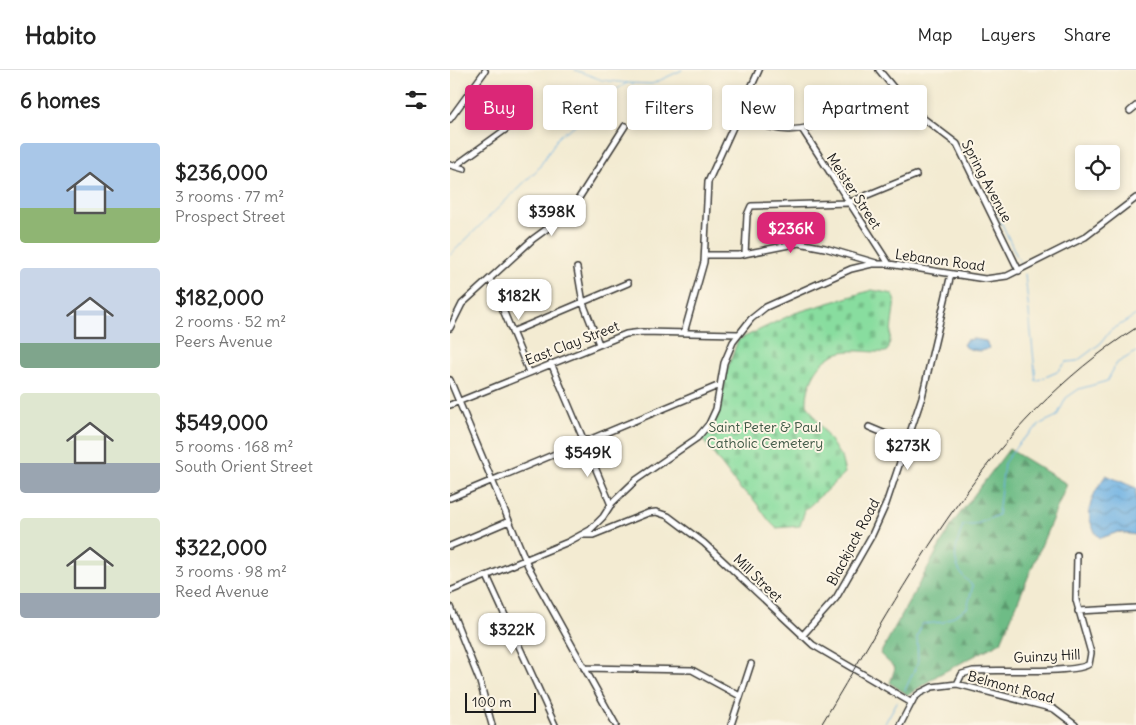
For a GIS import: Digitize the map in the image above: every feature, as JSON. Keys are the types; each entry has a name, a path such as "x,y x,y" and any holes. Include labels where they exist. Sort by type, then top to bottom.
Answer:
{"street":[{"path":"752,85 759,70"},
{"name":"Spring Avenue","path":"879,70 910,109 957,144 1020,271"},
{"path":"450,119 485,71"},
{"path":"1130,111 1136,106"},
{"path":"450,328 462,304 533,239 570,212 626,126"},
{"path":"794,128 802,129"},
{"name":"Meister Street","path":"802,129 889,264"},
{"path":"453,166 505,130"},
{"path":"684,333 705,255 708,182 731,130"},
{"path":"453,166 464,169"},
{"path":"745,254 748,211 751,206 849,203 916,175"},
{"name":"Lebanon Road","path":"581,535 597,524 611,505 636,480 704,431 716,409 726,360 738,334 751,319 771,305 851,269 878,264 994,279 1020,271 1085,237 1136,198"},
{"path":"705,255 745,254 799,243 833,250 878,264"},
{"path":"577,268 583,303 598,344"},
{"name":"Blackjack Road","path":"802,636 836,598 872,535 886,504 908,443 927,378 951,274"},
{"path":"490,279 529,372"},
{"path":"512,332 628,283"},
{"name":"East Clay Street","path":"450,405 598,344 634,333 738,334"},
{"path":"551,363 611,505"},
{"path":"450,380 526,561 616,725"},
{"path":"450,498 720,385"},
{"path":"869,427 908,443"},
{"name":"Mill Street","path":"581,535 594,535 648,513 656,512 668,516 721,558 813,645 912,703"},
{"path":"450,546 509,521"},
{"path":"450,591 526,561 581,535"},
{"name":"Guinzy Hill","path":"957,684 962,674 973,671 1064,669 1086,666 1091,660 1091,653 1078,611 1075,588 1077,555"},
{"path":"487,576 555,725"},
{"path":"450,607 480,682 492,725"},
{"path":"1078,611 1136,608"},
{"path":"731,725 751,664"},
{"path":"584,668 692,670 740,696"},
{"name":"Belmont Road","path":"912,703 914,698 926,689 957,684 1054,709 1075,725"},
{"path":"900,725 912,703"}],"green space":[{"name":"Saint Peter & Paul Catholic Cemetery","path":"872,290 893,294 895,299 889,348 886,352 842,352 827,359 816,372 807,397 807,405 841,457 845,473 805,510 800,526 776,528 756,502 741,490 702,439 720,408 726,373 738,340 795,313"},
{"path":"1009,449 1067,484 1001,642 938,675 908,695 890,683 895,668 880,654 952,524"}],"water":[{"path":"966,340 986,341 989,348 976,351 963,345"},
{"path":"1106,475 1136,488 1136,535 1118,532 1101,538 1094,530 1090,515 1091,501"}],"waterway":[{"path":"575,70 602,80 627,83"},
{"path":"450,255 538,169 559,136 590,115 609,94 627,83 652,84 682,70"},
{"path":"990,198 1021,265"},
{"path":"1025,274 1036,381 1057,372 1066,362 1077,361 1101,343 1110,331 1136,315"},
{"path":"905,690 918,662 917,637 922,624 944,622 967,608 973,586 965,579 957,565 957,543 963,525 974,525 998,515 1004,463 1019,443 1042,423 1057,416 1066,398 1079,389 1107,381 1117,363 1136,352"},
{"path":"884,725 897,702"}],"railway":[{"path":"821,725 920,560 956,507 994,457 1036,410 1083,367 1136,328"}]}
